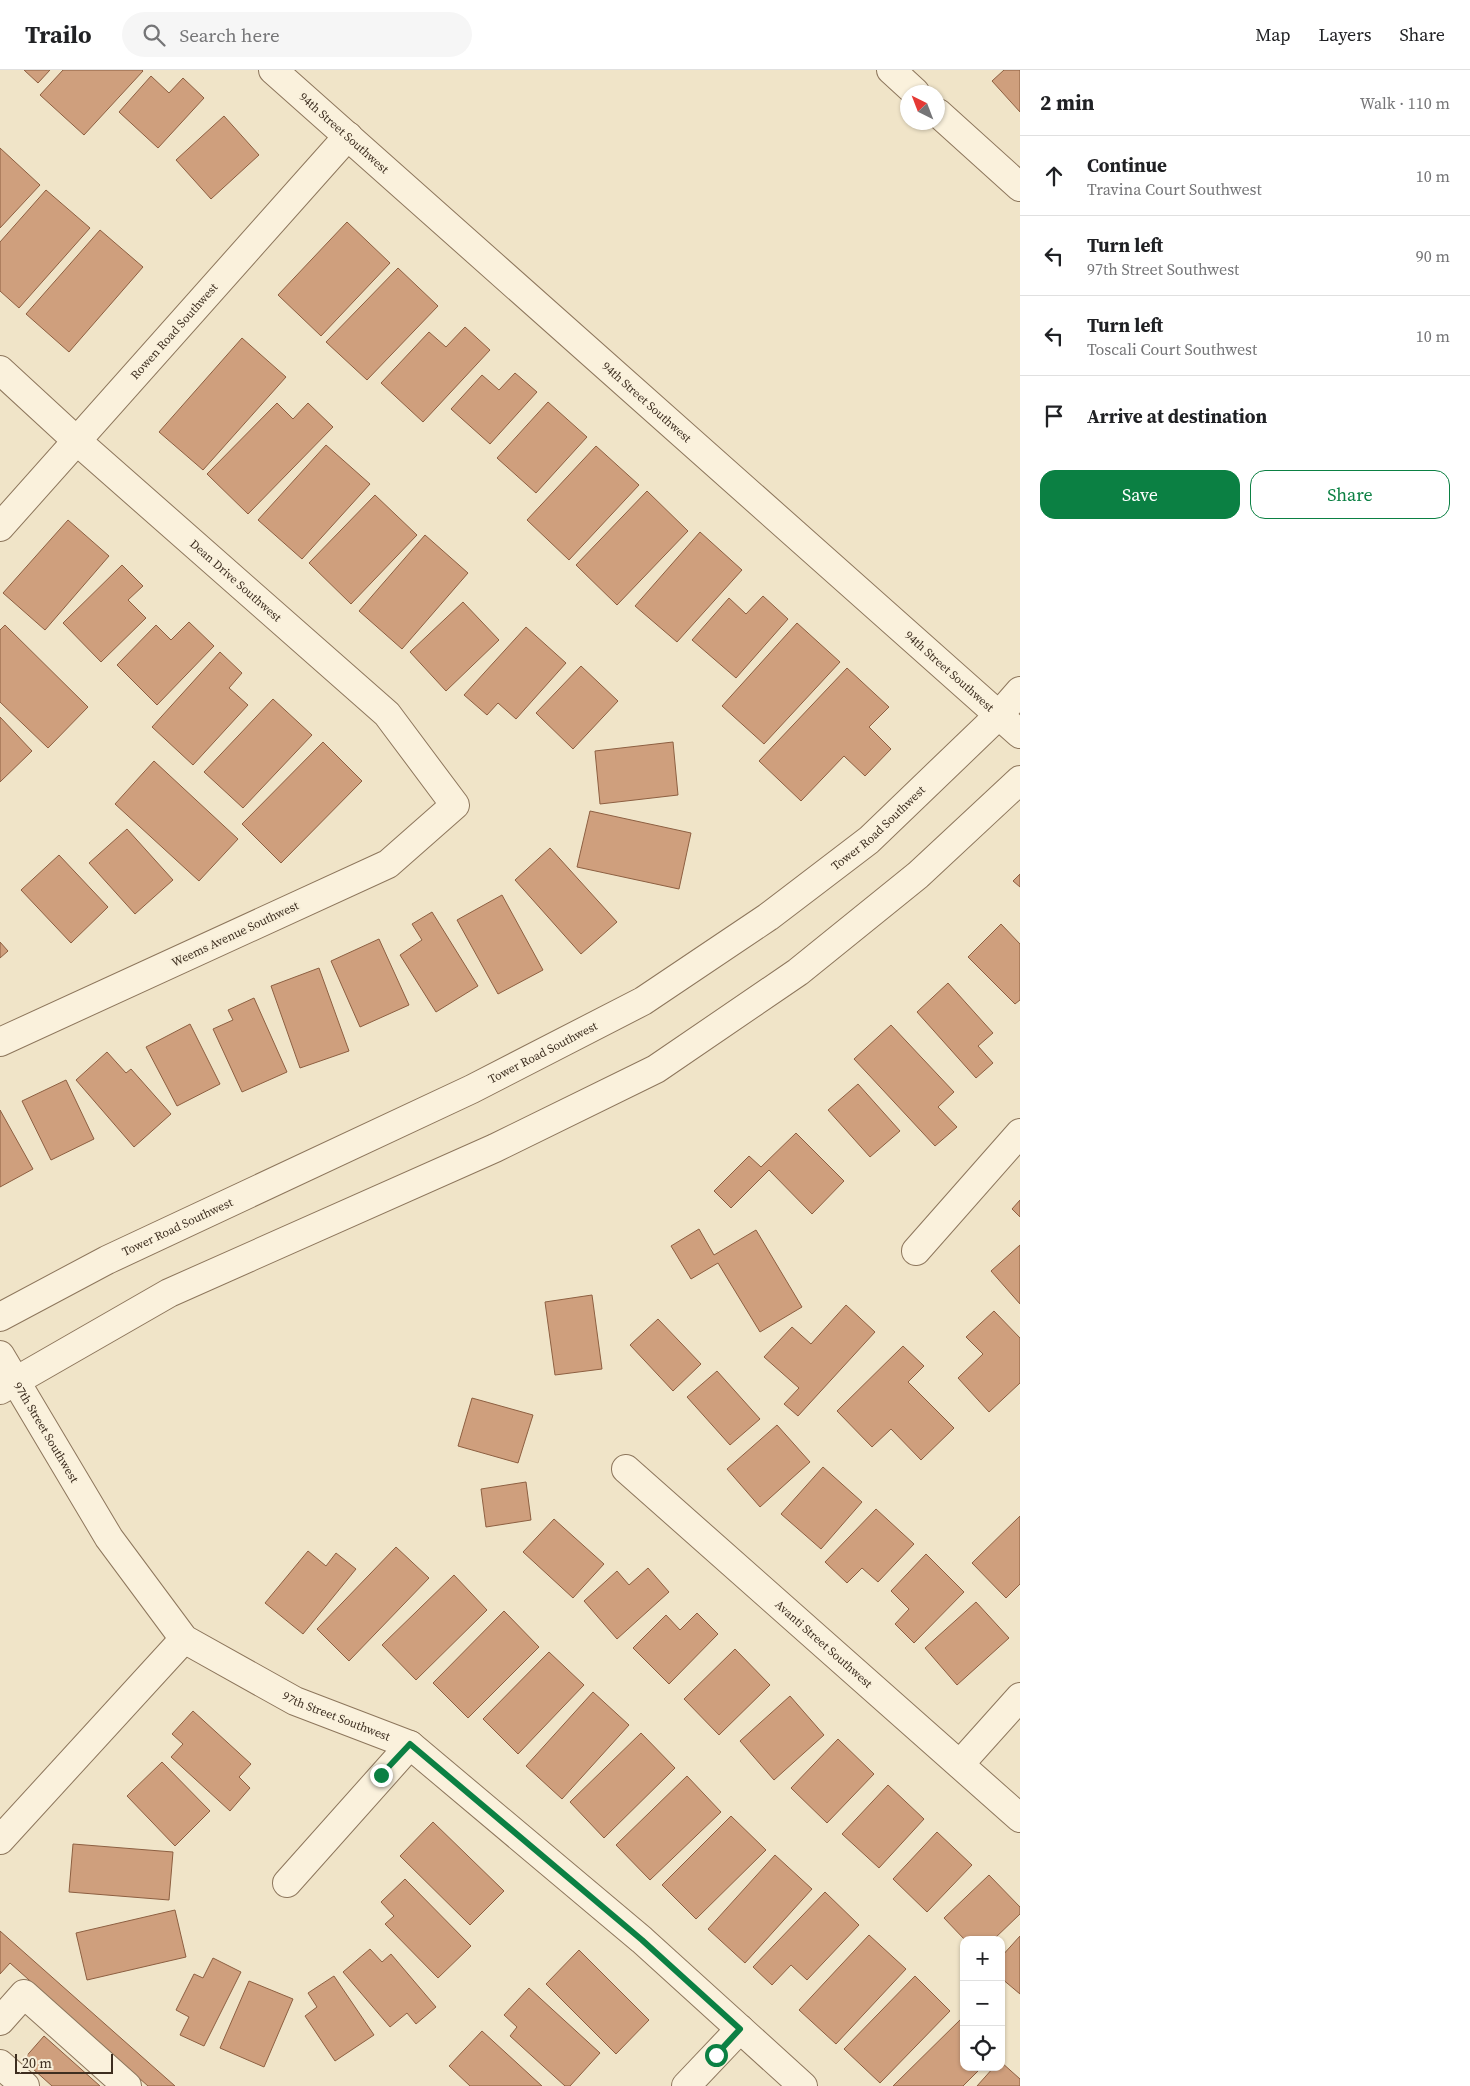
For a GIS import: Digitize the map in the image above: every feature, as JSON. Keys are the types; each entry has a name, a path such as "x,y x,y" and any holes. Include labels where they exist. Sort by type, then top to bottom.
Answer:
{"street":[{"name":"94th Street Southwest","path":"272,70 1020,734"},
{"path":"891,70 907,85"},
{"path":"945,119 1020,187"},
{"name":"Rowen Road Southwest","path":"0,527 348,136"},
{"name":"Dean Drive Southwest","path":"0,370 77,441 387,714 455,805"},
{"name":"Tower Road Southwest","path":"0,1317 107,1260 472,1090 643,1001 768,917 869,840 999,715 1020,691"},
{"path":"8,1385 169,1293 495,1148 656,1069 798,972 918,875 1020,780"},
{"name":"Weems Avenue Southwest","path":"0,1042 388,864 455,805"},
{"path":"916,1251 1020,1133"},
{"name":"97th Street Southwest","path":"0,1354 8,1385 108,1538 184,1639 295,1701 410,1744 642,1940 803,2086"},
{"name":"Avanti Street Southwest","path":"626,1469 1020,1818"},
{"path":"0,1838 184,1639"},
{"path":"960,1764 1020,1698"},
{"path":"287,1883 410,1744"},
{"path":"0,2021 24,1994 127,2086"},
{"path":"686,2086 740,2029"},
{"path":"0,2064 25,2086"}],"building":[{"path":"24,70 50,70 38,83"},
{"path":"63,70 143,71 84,135 40,95"},
{"path":"1004,70 1020,70 1020,112 992,81"},
{"path":"151,76 169,93 183,78 204,98 158,148 119,112"},
{"path":"224,116 259,155 211,199 176,160"},
{"path":"0,148 40,185 0,228"},
{"path":"46,190 90,228 19,308 0,291 0,242"},
{"path":"347,222 390,263 321,336 278,295"},
{"path":"100,230 143,267 69,352 26,314"},
{"path":"398,268 438,306 367,380 326,342"},
{"path":"465,327 490,350 423,422 381,383 429,332 446,347"},
{"path":"242,338 286,377 203,470 159,432"},
{"path":"515,373 537,392 490,444 451,409 482,375 499,390"},
{"path":"548,402 587,437 536,493 497,458"},
{"path":"277,403 293,419 308,403 333,427 248,514 207,474"},
{"path":"326,445 370,484 302,559 258,520"},
{"path":"596,446 639,485 569,560 527,520"},
{"path":"647,491 688,531 617,605 576,565"},
{"path":"375,495 417,535 351,604 309,563"},
{"path":"68,520 109,556 45,630 3,593"},
{"path":"700,532 742,570 677,642 635,606"},
{"path":"425,535 468,573 402,649 359,611"},
{"path":"122,565 143,586 128,600 146,618 101,662 63,623"},
{"path":"763,596 788,619 736,678 692,640 729,598 746,614"},
{"path":"463,602 499,640 446,691 410,652"},
{"path":"189,622 214,646 157,705 117,665 156,625 171,640"},
{"path":"797,623 840,662 764,744 722,706"},
{"path":"5,625 88,707 48,748 0,702 0,630"},
{"path":"526,627 566,663 516,719 498,703 487,715 464,695"},
{"path":"220,652 242,673 229,688 248,705 193,765 152,727"},
{"path":"581,666 618,701 573,749 536,713"},
{"path":"847,668 889,707 869,727 891,749 865,776 844,756 801,801 759,761"},
{"path":"273,699 312,735 243,808 204,772"},
{"path":"0,717 32,751 0,782"},
{"path":"323,742 362,781 281,863 242,824"},
{"path":"673,742 678,795 600,804 595,751"},
{"path":"154,761 238,839 199,881 115,804"},
{"path":"590,811 691,833 679,889 577,867"},
{"path":"127,829 173,880 135,914 89,863"},
{"path":"550,848 617,922 581,954 515,880"},
{"path":"59,855 108,907 71,943 21,890"},
{"path":"1020,874 1020,887 1013,881"},
{"path":"502,895 543,970 498,994 457,920"},
{"path":"432,912 478,986 436,1012 400,955 422,940 412,924"},
{"path":"1001,924 1020,944 1020,1000 1015,1004 968,957"},
{"path":"379,939 409,1005 360,1027 331,961"},
{"path":"0,942 8,951 0,958"},
{"path":"319,968 349,1051 300,1068 271,986"},
{"path":"948,983 993,1033 978,1046 993,1063 976,1078 917,1012"},
{"path":"254,998 287,1072 242,1092 213,1029 233,1020 228,1010"},
{"path":"190,1024 220,1084 177,1106 146,1047"},
{"path":"891,1025 954,1092 938,1107 957,1127 935,1146 854,1059"},
{"path":"107,1052 126,1073 131,1069 171,1114 134,1147 76,1080"},
{"path":"66,1080 94,1139 51,1160 22,1101"},
{"path":"858,1084 900,1131 870,1157 828,1110"},
{"path":"0,1110 33,1169 0,1187"},
{"path":"796,1133 844,1181 812,1214 769,1170 731,1208 714,1191 749,1156 761,1167"},
{"path":"1020,1200 1020,1217 1012,1209"},
{"path":"699,1229 714,1255 756,1230 802,1307 760,1332 718,1263 691,1279 671,1246"},
{"path":"1020,1245 1020,1304 991,1271"},
{"path":"592,1295 602,1369 555,1375 545,1302"},
{"path":"846,1305 875,1332 798,1416 784,1404 799,1388 764,1357 792,1327 811,1344"},
{"path":"994,1311 1020,1338 1020,1383 989,1412 958,1378 983,1354 966,1337"},
{"path":"658,1319 701,1364 673,1391 630,1345"},
{"path":"903,1346 924,1366 908,1382 954,1428 921,1460 891,1429 872,1447 837,1411"},
{"path":"717,1371 760,1419 730,1445 687,1397"},
{"path":"472,1398 533,1415 518,1463 458,1446"},
{"path":"777,1425 810,1462 760,1507 727,1469"},
{"path":"823,1467 862,1502 821,1549 781,1514"},
{"path":"526,1482 531,1520 486,1527 481,1489"},
{"path":"876,1509 914,1544 878,1582 862,1568 847,1583 825,1562"},
{"path":"1020,1516 1020,1584 1006,1598 972,1563"},
{"path":"554,1519 604,1564 573,1598 523,1552"},
{"path":"396,1547 429,1578 349,1661 317,1629"},
{"path":"308,1551 326,1566 336,1553 356,1569 303,1634 265,1603"},
{"path":"926,1554 964,1592 914,1643 895,1624 909,1609 891,1591"},
{"path":"648,1568 669,1592 617,1639 584,1601 617,1571 629,1585"},
{"path":"454,1575 487,1610 416,1680 382,1645"},
{"path":"976,1602 1009,1638 957,1685 925,1648"},
{"path":"504,1611 539,1647 468,1718 433,1683"},
{"path":"697,1613 718,1634 669,1684 633,1648 666,1615 680,1630"},
{"path":"735,1649 770,1685 719,1735 684,1699"},
{"path":"549,1652 584,1685 518,1754 483,1719"},
{"path":"593,1692 629,1725 562,1799 526,1766"},
{"path":"790,1696 824,1735 774,1780 740,1741"},
{"path":"193,1711 251,1764 239,1777 250,1788 230,1811 171,1757 183,1744 172,1734"},
{"path":"641,1733 675,1768 604,1838 570,1802"},
{"path":"838,1739 874,1774 827,1823 791,1788"},
{"path":"162,1762 210,1811 175,1846 127,1796"},
{"path":"687,1776 721,1812 650,1880 616,1845"},
{"path":"888,1785 924,1819 879,1868 842,1834"},
{"path":"731,1816 766,1850 696,1919 662,1885"},
{"path":"433,1822 504,1891 470,1925 400,1856"},
{"path":"937,1832 972,1865 927,1912 893,1879"},
{"path":"73,1844 173,1852 169,1900 69,1892"},
{"path":"775,1855 812,1889 745,1963 708,1929"},
{"path":"989,1875 1020,1907 1020,1914 997,1936 961,1936 944,1918"},
{"path":"405,1879 471,1946 438,1978 385,1924 394,1916 381,1902"},
{"path":"825,1892 859,1925 807,1980 791,1965 772,1985 753,1967"},
{"path":"175,1910 186,1957 87,1980 76,1933"},
{"path":"0,1931 175,2086 148,2086 10,1963 0,1974"},
{"path":"869,1935 906,1969 836,2044 799,2010"},
{"path":"1020,1936 1020,1994 1005,1981 1005,1953"},
{"path":"370,1949 382,1962 391,1954 436,2007 416,2024 407,2013 390,2027 343,1972"},
{"path":"579,1950 649,2020 616,2054 546,1984"},
{"path":"213,1958 241,1972 204,2046 180,2035 189,2017 176,2010 194,1974 203,1978"},
{"path":"334,1976 374,2035 335,2061 305,2016 317,2007 308,1993"},
{"path":"915,1976 950,2011 880,2083 844,2049"},
{"path":"249,1981 293,1999 264,2067 220,2048"},
{"path":"529,1988 600,2053 570,2086 565,2086 510,2036 517,2027 504,2015"},
{"path":"960,2020 960,2071 978,2071 963,2086 893,2086"},
{"path":"482,2031 542,2086 470,2086 449,2066"},
{"path":"44,2036 100,2086 52,2086 23,2060"},
{"path":"1005,2066 1020,2079 1020,2086 977,2086 990,2071 1005,2071"}],"route":[{"path":"381,1775 410,1744 642,1940 740,2029 716,2055"}]}
